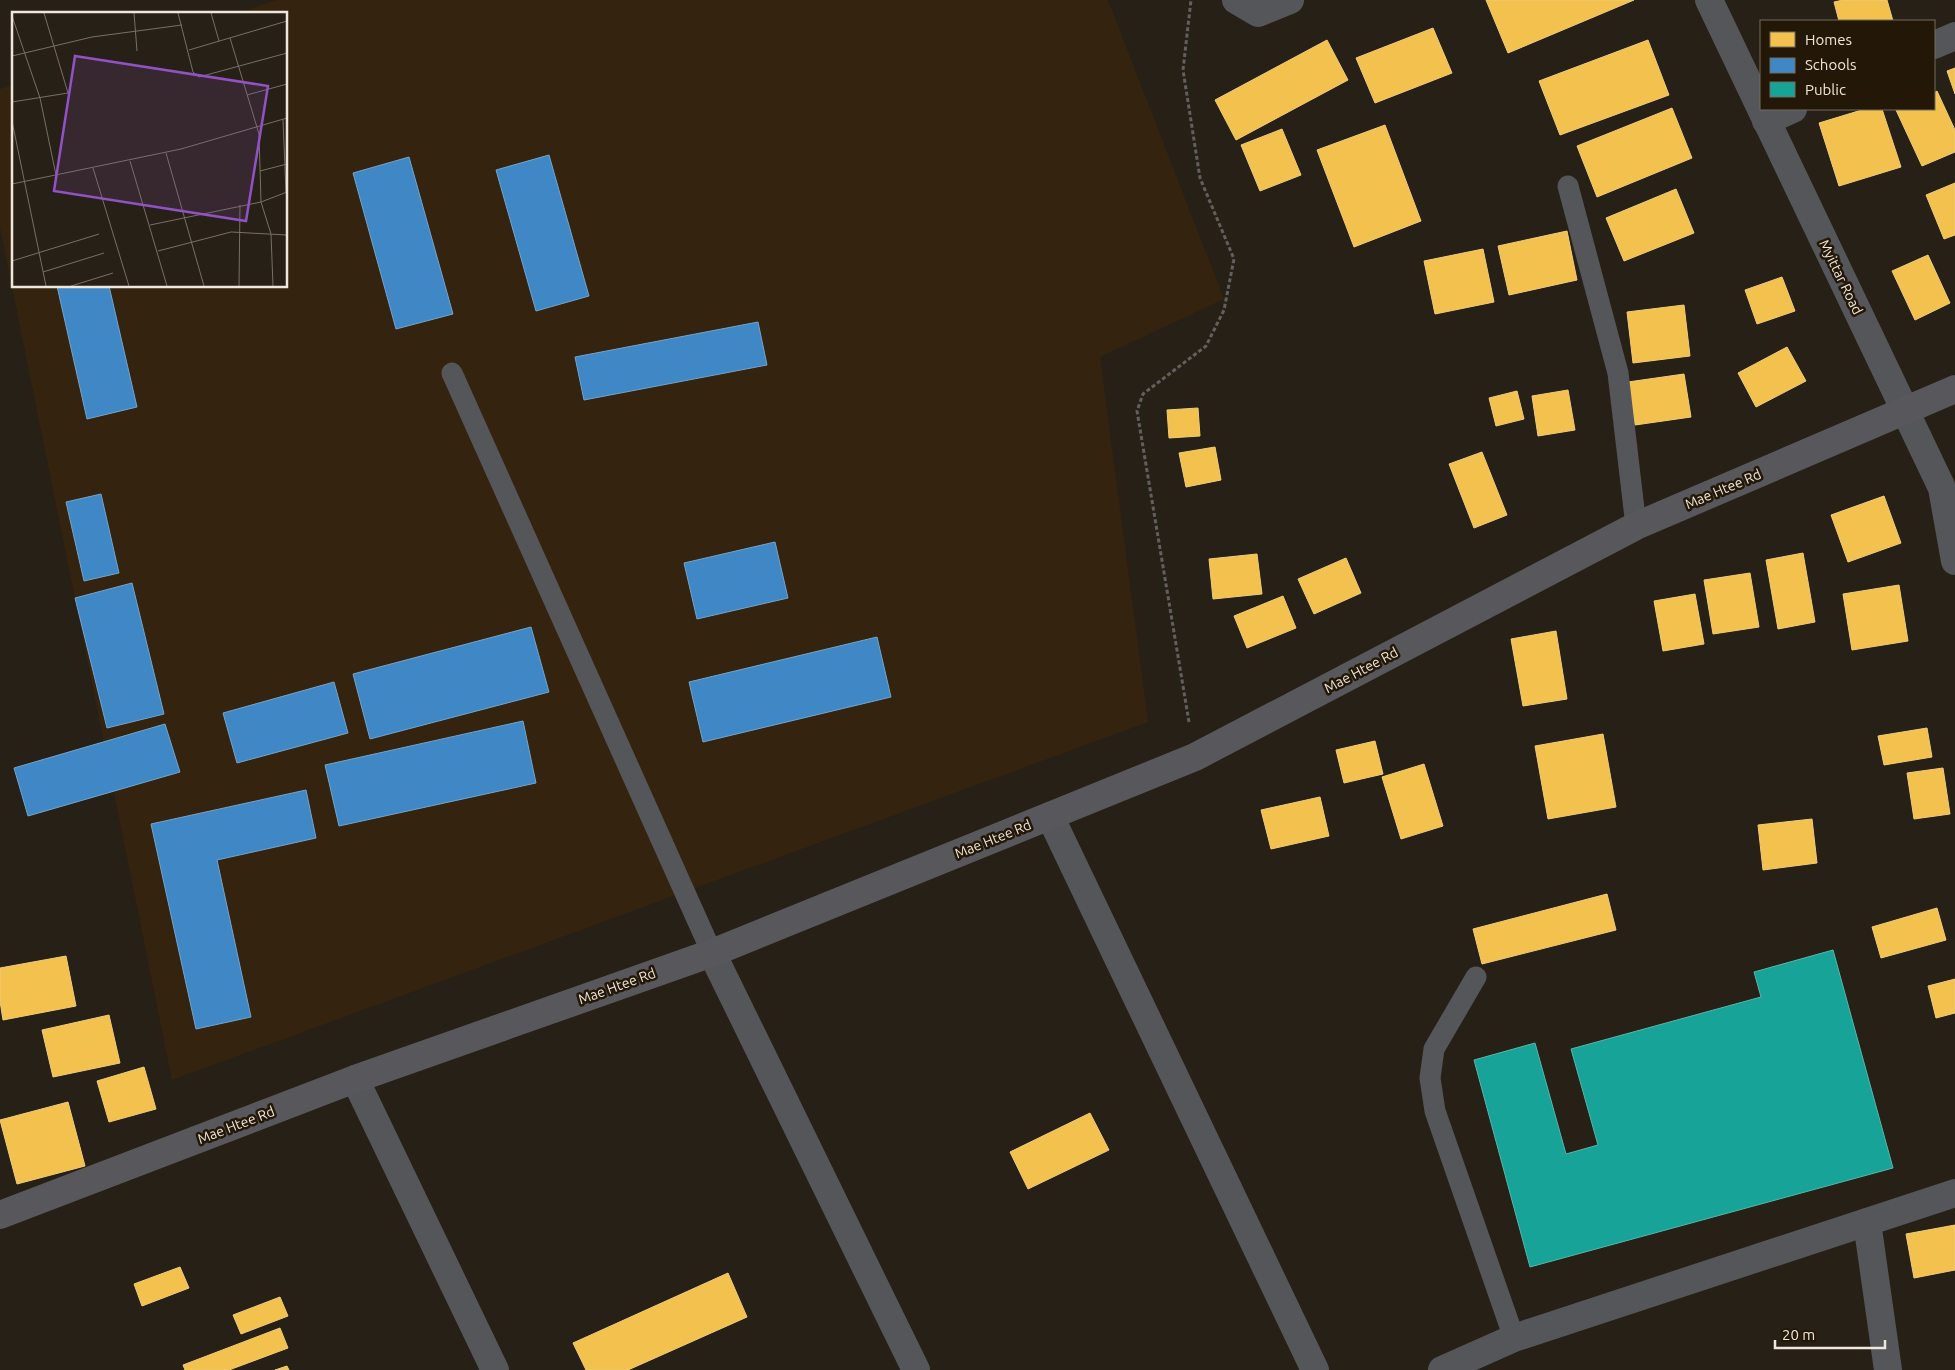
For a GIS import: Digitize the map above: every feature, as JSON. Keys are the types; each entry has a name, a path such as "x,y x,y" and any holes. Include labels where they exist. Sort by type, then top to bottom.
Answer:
{"street":[{"path":"1236,0 1258,13 1290,0"},
{"name":"Myittar Road","path":"1708,0 1760,108"},
{"path":"1935,45 1955,36"},
{"name":"Myittar Road","path":"1761,110 1942,488 1955,561"},
{"path":"1766,121 1791,110"},
{"name":"Mae Htee Rd","path":"1,1212 355,1079 712,953 1195,757 1636,526 1955,389"},
{"path":"1050,816 1315,1370"},
{"path":"712,953 916,1370"},
{"path":"355,1079 495,1370"},
{"path":"1442,1370 1514,1338 1955,1193"},
{"path":"1867,1222 1888,1370"}],"lane":[{"path":"1568,186 1618,373 1636,526"},
{"path":"452,373 712,953"},
{"path":"1476,977 1434,1049 1430,1078 1435,1111 1514,1338"}],"path":[{"path":"1191,0 1183,70 1200,178 1234,259 1224,310 1206,346 1144,394 1137,411 1195,757"}],"shaded area":[{"path":"277,0 1108,0 1224,299 1100,357 1148,722 172,1080 12,288 288,288 288,12 240,12"},
{"path":"12,85 12,287 0,227 0,89"}],"building: Homes":[{"path":"1486,0 1634,0 1508,53"},
{"path":"1843,0 1887,0 1893,20 1839,20 1834,2"},
{"path":"1433,28 1452,73 1375,103 1356,58"},
{"path":"1327,40 1348,80 1236,140 1215,100"},
{"path":"1648,40 1669,95 1560,135 1539,81"},
{"path":"1955,68 1955,94 1947,71"},
{"path":"1937,91 1955,130 1955,152 1922,166 1896,110 1935,110 1935,92"},
{"path":"1672,108 1692,158 1597,197 1577,146"},
{"path":"1862,110 1882,110 1901,167 1839,186 1819,123"},
{"path":"1385,125 1421,221 1354,247 1317,150"},
{"path":"1282,129 1301,175 1260,191 1241,145"},
{"path":"1955,183 1955,235 1944,239 1926,195"},
{"path":"1676,189 1694,233 1624,261 1606,218"},
{"path":"1567,231 1577,280 1509,295 1498,246"},
{"path":"1483,249 1494,302 1435,314 1424,261"},
{"path":"1928,255 1950,303 1915,320 1892,271"},
{"path":"1782,277 1795,311 1757,324 1745,290"},
{"path":"1684,305 1690,356 1633,363 1627,312"},
{"path":"1787,347 1806,381 1756,407 1738,373"},
{"path":"1684,374 1691,417 1635,425 1628,382"},
{"path":"1568,390 1575,430 1538,436 1532,396"},
{"path":"1517,391 1524,419 1496,426 1489,398"},
{"path":"1198,408 1200,436 1169,438 1167,410"},
{"path":"1215,447 1221,480 1186,487 1179,453"},
{"path":"1482,452 1507,515 1474,528 1449,464"},
{"path":"1884,496 1901,543 1848,562 1831,515"},
{"path":"1803,553 1815,622 1778,629 1766,560"},
{"path":"1257,554 1262,594 1213,599 1209,559"},
{"path":"1346,558 1361,593 1314,614 1298,579"},
{"path":"1750,573 1759,627 1713,634 1704,580"},
{"path":"1899,585 1908,641 1852,650 1843,594"},
{"path":"1695,594 1704,644 1663,651 1654,601"},
{"path":"1283,596 1296,628 1247,648 1234,616"},
{"path":"1556,631 1567,699 1523,706 1511,639"},
{"path":"1927,728 1932,757 1884,765 1878,736"},
{"path":"1603,734 1616,807 1548,819 1535,746"},
{"path":"1375,741 1383,774 1344,783 1336,750"},
{"path":"1424,764 1443,826 1401,839 1382,777"},
{"path":"1943,768 1950,814 1914,819 1907,773"},
{"path":"1320,797 1329,836 1271,849 1261,810"},
{"path":"1812,819 1817,863 1763,870 1758,825"},
{"path":"1607,894 1616,930 1482,964 1473,929"},
{"path":"1937,908 1946,940 1881,958 1872,927"},
{"path":"66,956 76,1006 3,1020 0,1001 0,968"},
{"path":"1955,979 1955,1013 1936,1018 1928,986"},
{"path":"109,1015 120,1063 53,1077 42,1030"},
{"path":"144,1067 156,1109 109,1122 97,1081"},
{"path":"68,1102 85,1166 17,1184 0,1120"},
{"path":"1090,1113 1109,1150 1028,1189 1010,1152"},
{"path":"1955,1225 1955,1270 1914,1278 1906,1234"},
{"path":"180,1267 189,1288 142,1306 134,1284"},
{"path":"728,1273 747,1317 628,1370 586,1370 573,1343"},
{"path":"280,1297 288,1316 241,1334 233,1315"},
{"path":"280,1328 288,1348 229,1370 185,1370 183,1365"},
{"path":"287,1366 289,1370 275,1370"}],"building: Schools":[{"path":"549,155 589,296 536,311 496,170"},
{"path":"409,157 453,314 396,329 353,173"},
{"path":"57,288 109,288 137,407 87,419"},
{"path":"758,322 767,365 584,400 575,357"},
{"path":"101,494 119,573 84,581 66,502"},
{"path":"775,542 788,598 697,619 684,563"},
{"path":"132,583 164,714 107,728 75,598"},
{"path":"531,627 549,692 370,739 353,674"},
{"path":"877,637 891,697 703,742 689,682"},
{"path":"334,682 348,733 237,763 223,713"},
{"path":"523,721 536,783 339,826 325,765"},
{"path":"165,724 180,772 28,816 14,768"},
{"path":"306,790 316,838 217,860 251,1017 196,1029 151,824"}],"building: Public":[{"path":"1833,950 1893,1168 1530,1267 1474,1060 1535,1043 1566,1154 1598,1145 1571,1049 1761,997 1754,972"}]}
